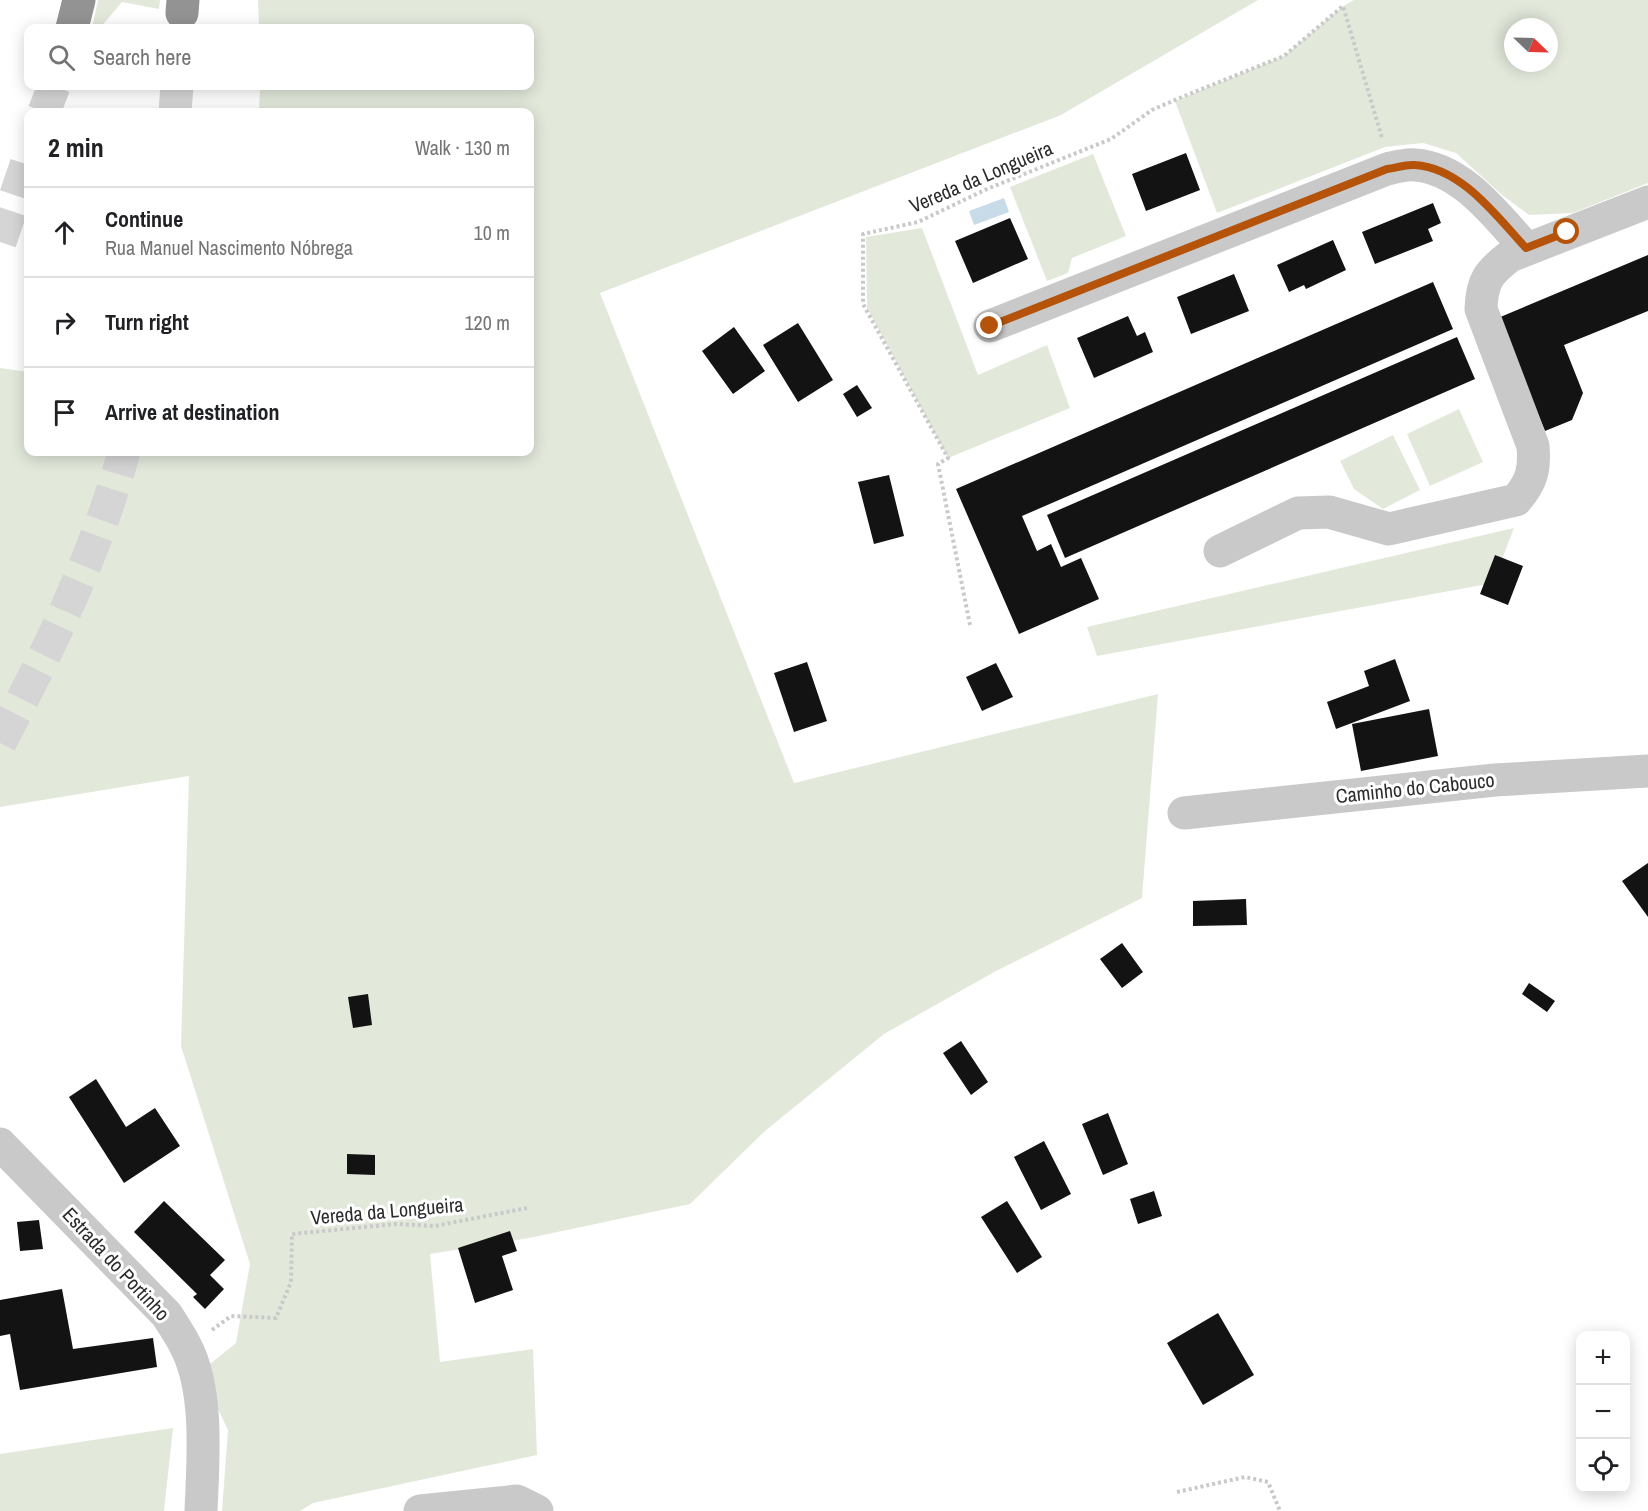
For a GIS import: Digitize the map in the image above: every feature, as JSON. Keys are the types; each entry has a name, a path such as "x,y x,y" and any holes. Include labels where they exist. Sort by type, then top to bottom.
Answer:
{"highway":[{"path":"73,24 79,0"}],"street":[{"path":"990,326 1396,167 1415,165 1436,170 1456,180 1476,195 1526,248"},
{"path":"1220,551 1298,513 1329,512 1389,529 1516,500 1529,485 1535,468 1533,446 1481,309 1482,289 1491,270 1526,248 1648,202"},
{"name":"Caminho do Cabouco","path":"1184,813 1495,780 1648,771"},
{"name":"Estrada do Portinho","path":"0,1144 167,1315 187,1348 194,1368 205,1428 201,1511"},
{"path":"420,1511 517,1501 537,1511"}],"path":[{"name":"Vereda da Longueira","path":"970,625 938,464 948,458 863,304 863,234 918,222 987,189 1111,139 1152,110 1284,56 1342,6 1385,147"},
{"name":"Vereda da Longueira","path":"187,1348 231,1316 276,1318 291,1282 292,1234 396,1224 435,1226 527,1208"},
{"path":"1177,1492 1245,1477 1268,1482 1280,1511"}],"shaded area":[{"path":"98,0 160,0 159,9 122,2 103,24 93,24"},
{"path":"258,0 1258,0 1061,115 600,293 794,783 1158,694 1142,898 996,971 884,1034 765,1131 690,1204 529,1238 430,1254 440,1362 533,1349 537,1455 313,1503 300,1511 222,1511 228,1430 200,1372 236,1343 250,1264 181,1046 189,776 0,807 0,368 24,371 24,456 534,456 534,108 259,108 260,90 534,90 534,24 259,24"},
{"path":"1354,0 1648,0 1648,183 1573,213 1529,215 1502,195 1456,153 1423,143 1385,147 1217,213 1175,101 1284,56 1343,6"},
{"path":"1093,154 1126,236 1072,258 1068,273 1047,281 1010,187"},
{"path":"922,228 978,375 1047,345 1070,408 948,458 867,308 866,237"},
{"path":"1459,409 1483,462 1430,486 1407,434"},
{"path":"1393,435 1420,490 1383,509 1354,489 1340,461"},
{"path":"1514,528 1493,583 1097,656 1087,627"},
{"path":"173,1428 164,1511 0,1511 0,1454"}],"water":[{"path":"1004,198 1009,212 974,225 969,211"}],"building":[{"path":"1186,153 1200,190 1146,211 1132,174"},
{"path":"1433,203 1441,223 1428,229 1433,241 1375,264 1362,232"},
{"path":"1010,218 1028,259 973,283 955,241"},
{"path":"1333,240 1346,270 1306,289 1304,285 1289,292 1277,265"},
{"path":"1648,255 1648,311 1564,345 1583,393 1572,420 1545,431 1498,318"},
{"path":"1234,274 1249,311 1191,334 1177,297"},
{"path":"1433,282 1453,329 1022,516 1037,551 1051,544 1061,567 1081,558 1099,599 1019,634 956,489"},
{"path":"1128,316 1137,336 1145,332 1153,352 1094,378 1077,338"},
{"path":"798,323 833,380 798,402 763,345"},
{"path":"734,327 765,371 733,394 702,351"},
{"path":"1457,337 1475,379 1065,558 1047,515"},
{"path":"857,385 872,408 857,417 843,394"},
{"path":"889,475 904,536 874,544 858,482"},
{"path":"1495,555 1523,566 1508,605 1480,594"},
{"path":"1395,659 1410,701 1336,729 1327,702 1369,686 1364,671"},
{"path":"807,662 827,721 794,732 774,673"},
{"path":"996,663 1013,697 982,711 966,677"},
{"path":"1429,709 1438,756 1361,771 1352,724"},
{"path":"1648,863 1648,917 1622,881"},
{"path":"1246,899 1247,925 1193,926 1193,901"},
{"path":"1122,943 1143,972 1122,988 1100,959"},
{"path":"1529,983 1555,1001 1547,1012 1522,994"},
{"path":"368,994 372,1025 353,1028 348,997"},
{"path":"961,1041 988,1082 971,1095 943,1053"},
{"path":"96,1079 126,1127 155,1108 180,1146 124,1183 69,1097"},
{"path":"1108,1113 1128,1164 1103,1175 1082,1124"},
{"path":"1044,1141 1071,1194 1041,1210 1014,1157"},
{"path":"347,1154 375,1155 375,1175 347,1174"},
{"path":"1154,1191 1162,1216 1138,1224 1130,1199"},
{"path":"164,1201 225,1260 210,1275 224,1289 205,1309 193,1297 197,1294 134,1232"},
{"path":"1007,1201 1042,1257 1017,1273 981,1217"},
{"path":"39,1220 43,1249 20,1251 17,1222"},
{"path":"510,1231 517,1251 502,1256 513,1290 475,1303 458,1248"},
{"path":"62,1289 73,1349 153,1338 157,1367 20,1390 10,1334 0,1336 0,1300"},
{"path":"1218,1313 1254,1375 1203,1405 1167,1343"}],"tunnel":[{"path":"46,108 52,90"},
{"path":"175,108 177,90"},
{"path":"0,242 24,171"},
{"path":"0,743 70,600 100,527 123,456"}],"route":[{"path":"990,326 1387,169 1415,165 1436,170 1456,180 1476,195 1526,248 1567,232"}]}
